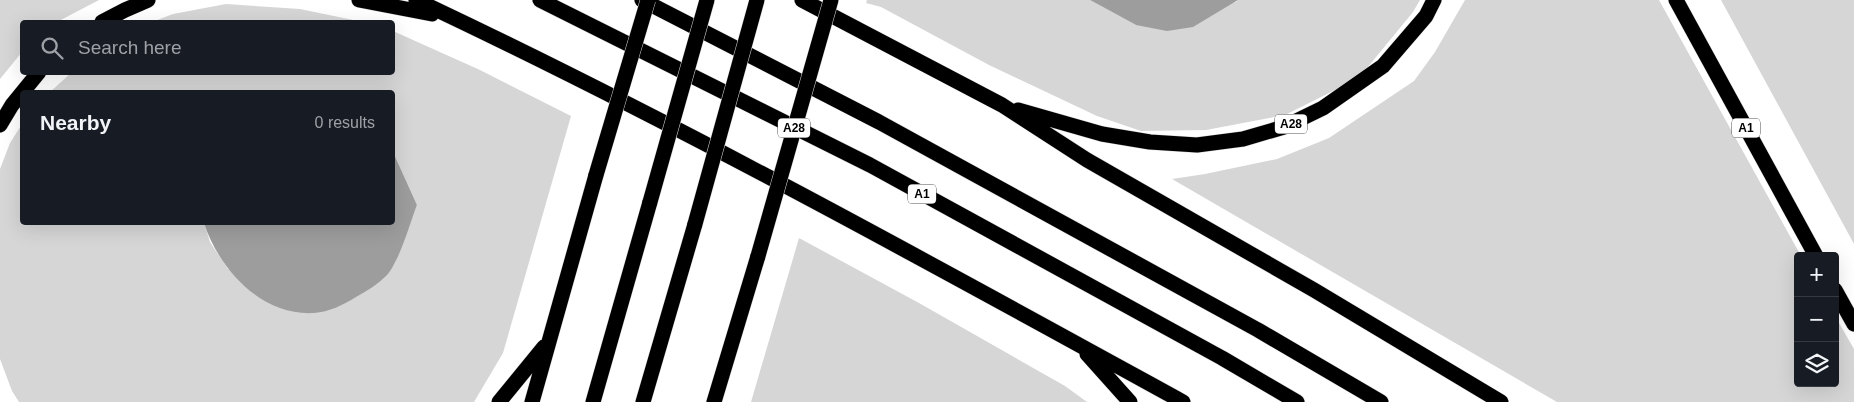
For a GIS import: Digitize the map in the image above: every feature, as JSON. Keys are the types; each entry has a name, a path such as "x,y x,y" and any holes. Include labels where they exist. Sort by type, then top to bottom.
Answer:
{"highway":[{"path":"106,20 148,0"},
{"path":"359,0 453,18"},
{"path":"416,0 569,75 817,203 1183,402"},
{"name":"A1","path":"540,0 870,165 1222,358 1297,402"},
{"path":"642,0 879,122 1258,330 1381,402"},
{"path":"532,402 648,0"},
{"path":"593,402 708,0"},
{"path":"643,402 757,0"},
{"path":"802,0 1002,105 1087,160 1314,290 1501,402"},
{"name":"A28","path":"714,402 758,256 830,0"},
{"name":"A28","path":"1002,105 1102,134 1150,142 1196,145 1243,139 1284,127 1323,108 1383,66 1426,16 1434,0"},
{"name":"A1","path":"1676,0 1814,252"},
{"path":"24,90 37,75"},
{"path":"0,125 20,95"},
{"path":"1839,297 1854,324"},
{"path":"499,402 549,342"},
{"path":"1080,345 1130,402"}],"shaded area":[{"path":"0,0 99,0 61,20 20,20 20,54 0,79"},
{"path":"867,0 1090,0 1136,25 1238,0 1420,0 1413,12 1367,68 1337,89 1285,115 1206,130 1141,131 1097,116 989,65 881,7 866,3"},
{"path":"1090,0 1238,0 1193,27 1167,31 1136,25"},
{"path":"1465,0 1659,0 1799,252 1794,252 1794,387 1839,387 1839,323 1854,349 1854,402 1557,402 1172,179 1277,159 1329,138 1414,81 1435,52"},
{"path":"1721,0 1854,0 1854,244"},
{"path":"226,4 300,9 353,20 157,20 173,14"},
{"path":"395,32 480,70 571,116 503,353 474,402 19,402 12,391 0,359 0,169 10,143 20,127 20,225 205,225 210,242 228,269 388,274 395,263 417,205 395,156 395,90 52,90 69,75 395,75"},
{"path":"395,156 417,205 400,252 387,275 368,290 341,305 330,310 314,313 295,312 277,307 260,298 231,272 211,240 205,225 395,225"},
{"path":"799,238 919,303 1065,386 1087,402 751,402"}]}
